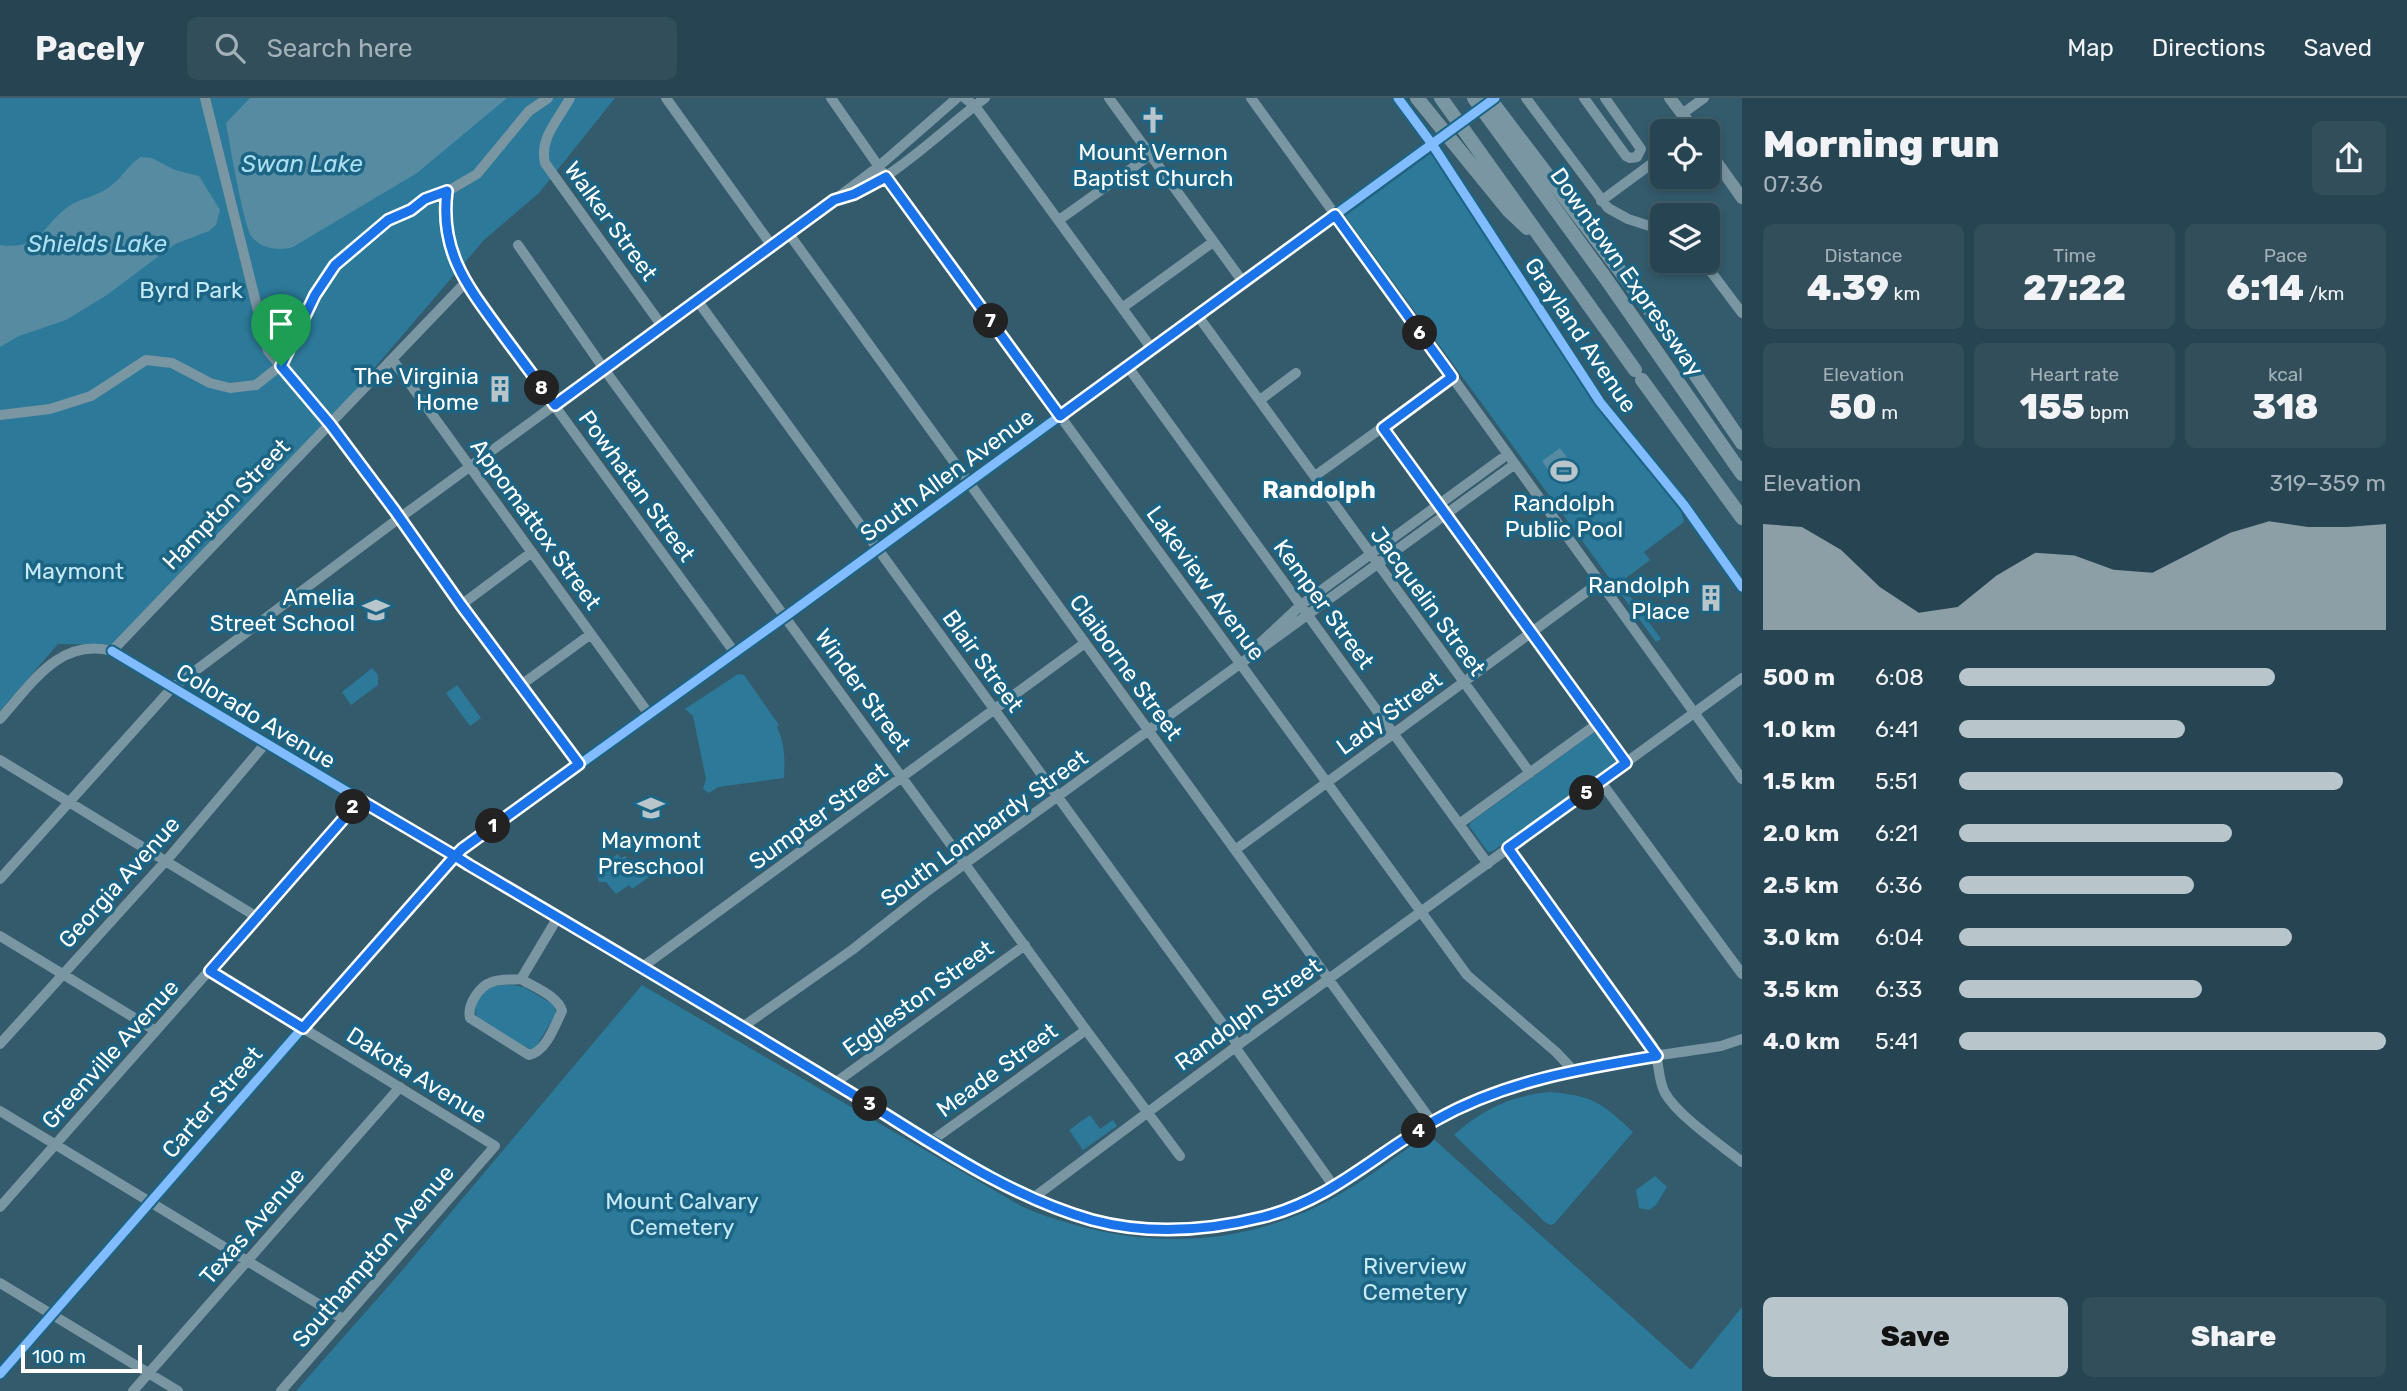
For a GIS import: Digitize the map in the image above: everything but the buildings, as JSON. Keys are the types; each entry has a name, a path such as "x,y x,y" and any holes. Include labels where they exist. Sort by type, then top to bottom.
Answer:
{"highway":[{"path":"1417,98 1509,211 1552,254"},
{"path":"1441,98 1742,518"},
{"name":"Downtown Expressway","path":"1474,98 1620,299 1742,474"},
{"path":"1489,98 1677,347 1742,443"},
{"path":"1497,98 1551,178"}],"main road":[{"path":"1670,98 1686,119"},
{"path":"1720,167 1742,198"}],"street":[{"path":"205,98 268,351 330,424 579,764"},
{"path":"0,415 50,410 92,396 146,360 172,363 210,383 230,388 256,385 281,366 315,295 335,265 388,220 477,174 529,111 548,98"},
{"name":"Walker Street","path":"570,98 547,136 543,152 545,163 662,326"},
{"path":"666,98 772,246"},
{"name":"Lakeview Avenue","path":"831,98 878,167 1060,416 1244,660 1326,783 1467,975 1573,1070"},
{"path":"0,879 171,689 789,234 878,167 957,98"},
{"path":"965,98 974,102 1152,349"},
{"path":"834,200 854,194 886,177 974,102 985,98"},
{"path":"1109,98 1243,282"},
{"path":"1251,98 1742,779"},
{"name":"Grayland Avenue","path":"1398,98 1436,141 1600,402 1684,505 1742,587"},
{"name":"South Allen Avenue","path":"455,856 648,713 735,653 1497,98"},
{"path":"1526,98 1601,201 1616,214 1650,226"},
{"path":"1584,98 1626,156 1637,157"},
{"path":"1605,98 1641,149 1637,157"},
{"path":"1682,114 1704,98"},
{"path":"1059,220 1149,156"},
{"path":"1637,157 1646,169"},
{"path":"1601,201 1650,166"},
{"name":"Powhatan Street","path":"447,191 448,238 465,283 735,653"},
{"name":"Claiborne Street","path":"789,234 1432,1122"},
{"path":"1122,308 1213,242"},
{"name":"Winder Street","path":"518,245 604,369 1086,1030 1181,1156"},
{"path":"1714,273 1738,300 1742,313"},
{"name":"Hampton Street","path":"112,651 465,283"},
{"name":"Blair Street","path":"697,300 1058,797 1335,1188"},
{"name":"Jacquelin Street","path":"1198,316 1530,773"},
{"name":"Appomattox Street","path":"392,359 648,713"},
{"name":"Kemper Street","path":"1128,367 1488,864"},
{"path":"1260,400 1296,373"},
{"path":"1314,476 1452,377"},
{"path":"1383,428 1626,763"},
{"name":"South Lombardy Street","path":"1244,660 1301,605 1508,454"},
{"name":"South Lombardy Street","path":"741,1028 852,950 966,863 1515,464"},
{"path":"461,605 532,551"},
{"name":"Lady Street","path":"1235,850 1600,582"},
{"path":"521,685 591,634"},
{"name":"Sumpter Street","path":"641,968 1085,643"},
{"path":"0,719 46,668 59,658 78,649 112,651"},
{"name":"Colorado Avenue","path":"112,651 171,689 558,917 930,1142 1033,1198 1061,1210 1114,1225 1189,1229 1227,1225 1265,1216 1294,1207 1335,1188 1432,1122 1497,1091 1573,1070 1721,1046 1742,1039"},
{"name":"Randolph Street","path":"1033,1198 1236,1046 1742,678"},
{"path":"1459,824 1597,724"},
{"name":"Georgia Avenue","path":"0,1044 165,861 265,744"},
{"path":"0,760 257,917"},
{"path":"1601,782 1742,974"},
{"name":"Greenville Avenue","path":"0,1207 360,800"},
{"path":"1508,848 1657,1056 1660,1082 1673,1105 1742,1162"},
{"name":"Carter Street","path":"0,1374 455,856"},
{"path":"521,979 558,917"},
{"path":"0,936 156,1031"},
{"name":"Eggleston Street","path":"835,1083 1025,945"},
{"name":"Dakota Avenue","path":"210,971 495,1146"},
{"path":"521,979 554,999 560,1004 562,1011 542,1047 535,1054 529,1055 480,1026 470,1018 468,1011 477,994 491,982 521,979"},
{"name":"Meade Street","path":"930,1142 1086,1030"},
{"name":"Texas Avenue","path":"134,1391 400,1087"},
{"path":"0,1111 343,1319"},
{"name":"Southampton Avenue","path":"281,1391 495,1146"},
{"path":"0,1283 178,1391"}],"green space":[{"name":"Byrd Park","path":"0,98 615,98 539,193 484,240 329,421 118,645 58,644 0,711"},
{"path":"1430,154 1434,156 1605,418 1681,511 1684,522 1644,552 1650,560 1626,578 1629,584 1624,588 1661,639 1656,642 1345,216"},
{"path":"372,668 378,675 378,685 351,705 342,692"},
{"path":"738,674 744,675 779,725 777,727 784,752 784,778 718,787 709,793 703,789 706,779 693,716 685,709"},
{"path":"457,685 481,718 470,726 446,693"},
{"path":"1596,731 1615,762 1488,852 1469,826 1471,822"},
{"path":"617,854 621,858 627,858 623,861 626,866 635,859 649,877 632,889 629,885 616,894 606,882 599,882 596,873"},
{"path":"642,985 1021,1206 1103,1232 1165,1239 1226,1235 1256,1229 1331,1199 1374,1173 1428,1134 1691,1370 1742,1307 1742,1391 296,1391 400,1273"},
{"path":"495,986 524,987 554,1005 556,1014 536,1047 531,1050 478,1019 476,1014 476,1004 485,991"},
{"path":"1550,1092 1577,1096 1596,1103 1633,1132 1551,1225 1454,1135 1475,1118 1498,1105 1523,1096"},
{"path":"1090,1115 1100,1129 1113,1120 1117,1126 1083,1150 1069,1130"},
{"path":"1655,1176 1667,1187 1656,1205 1649,1210 1639,1208 1636,1190"}],"water":[{"name":"Swan Lake","path":"250,98 507,98 417,173 293,247 282,249 265,246 252,237 237,183 226,123"},
{"name":"Shields Lake","path":"141,157 152,158 175,170 199,176 220,210 216,225 209,231 175,244 107,295 66,320 19,336 0,347 0,245 14,246 33,240 69,206 108,188"},
{"path":"1560,448 1576,470 1558,483 1542,461"}],"cycle path":[{"path":"1398,98 1432,144 1600,402 1684,505 1742,587"},
{"path":"0,1374 462,849 1495,98"},
{"path":"112,651 976,1168 1040,1201 1095,1220 1130,1227 1200,1228 1235,1224 1269,1215 1334,1188 1423,1129 1477,1100 1524,1083 1647,1057"}],"place":[{"name":"Mount Vernon Baptist Church","path":"1153,120"},
{"name":"The Virginia Home","path":"500,389"},
{"name":"Randolph Public Pool","path":"1564,471"},
{"name":"Randolph Place","path":"1711,598"},
{"name":"Amelia Street School","path":"376,610"},
{"name":"Maymont Preschool","path":"651,808"}],"district":[{"name":"Randolph","path":"1319,490"}],"route":[{"path":"281,366 315,295 335,265 388,220 411,210 425,199 447,191 448,238 465,283 555,405 834,200 854,194 886,177 1060,416 1335,215 1452,377 1383,428 1626,763 1508,848 1653,1046 1657,1056 1573,1070 1497,1091 1432,1122 1335,1188 1294,1207 1227,1225 1189,1229 1114,1225 1061,1210 976,1168 930,1142 835,1083 558,917 469,865 455,856 360,800 210,971 303,1028 455,856 462,849 579,764 330,424 281,366"}],"park label":[{"name":"Maymont","path":"74,571"},
{"name":"Mount Calvary Cemetery","path":"682,1214"},
{"name":"Riverview Cemetery","path":"1415,1279"}]}
